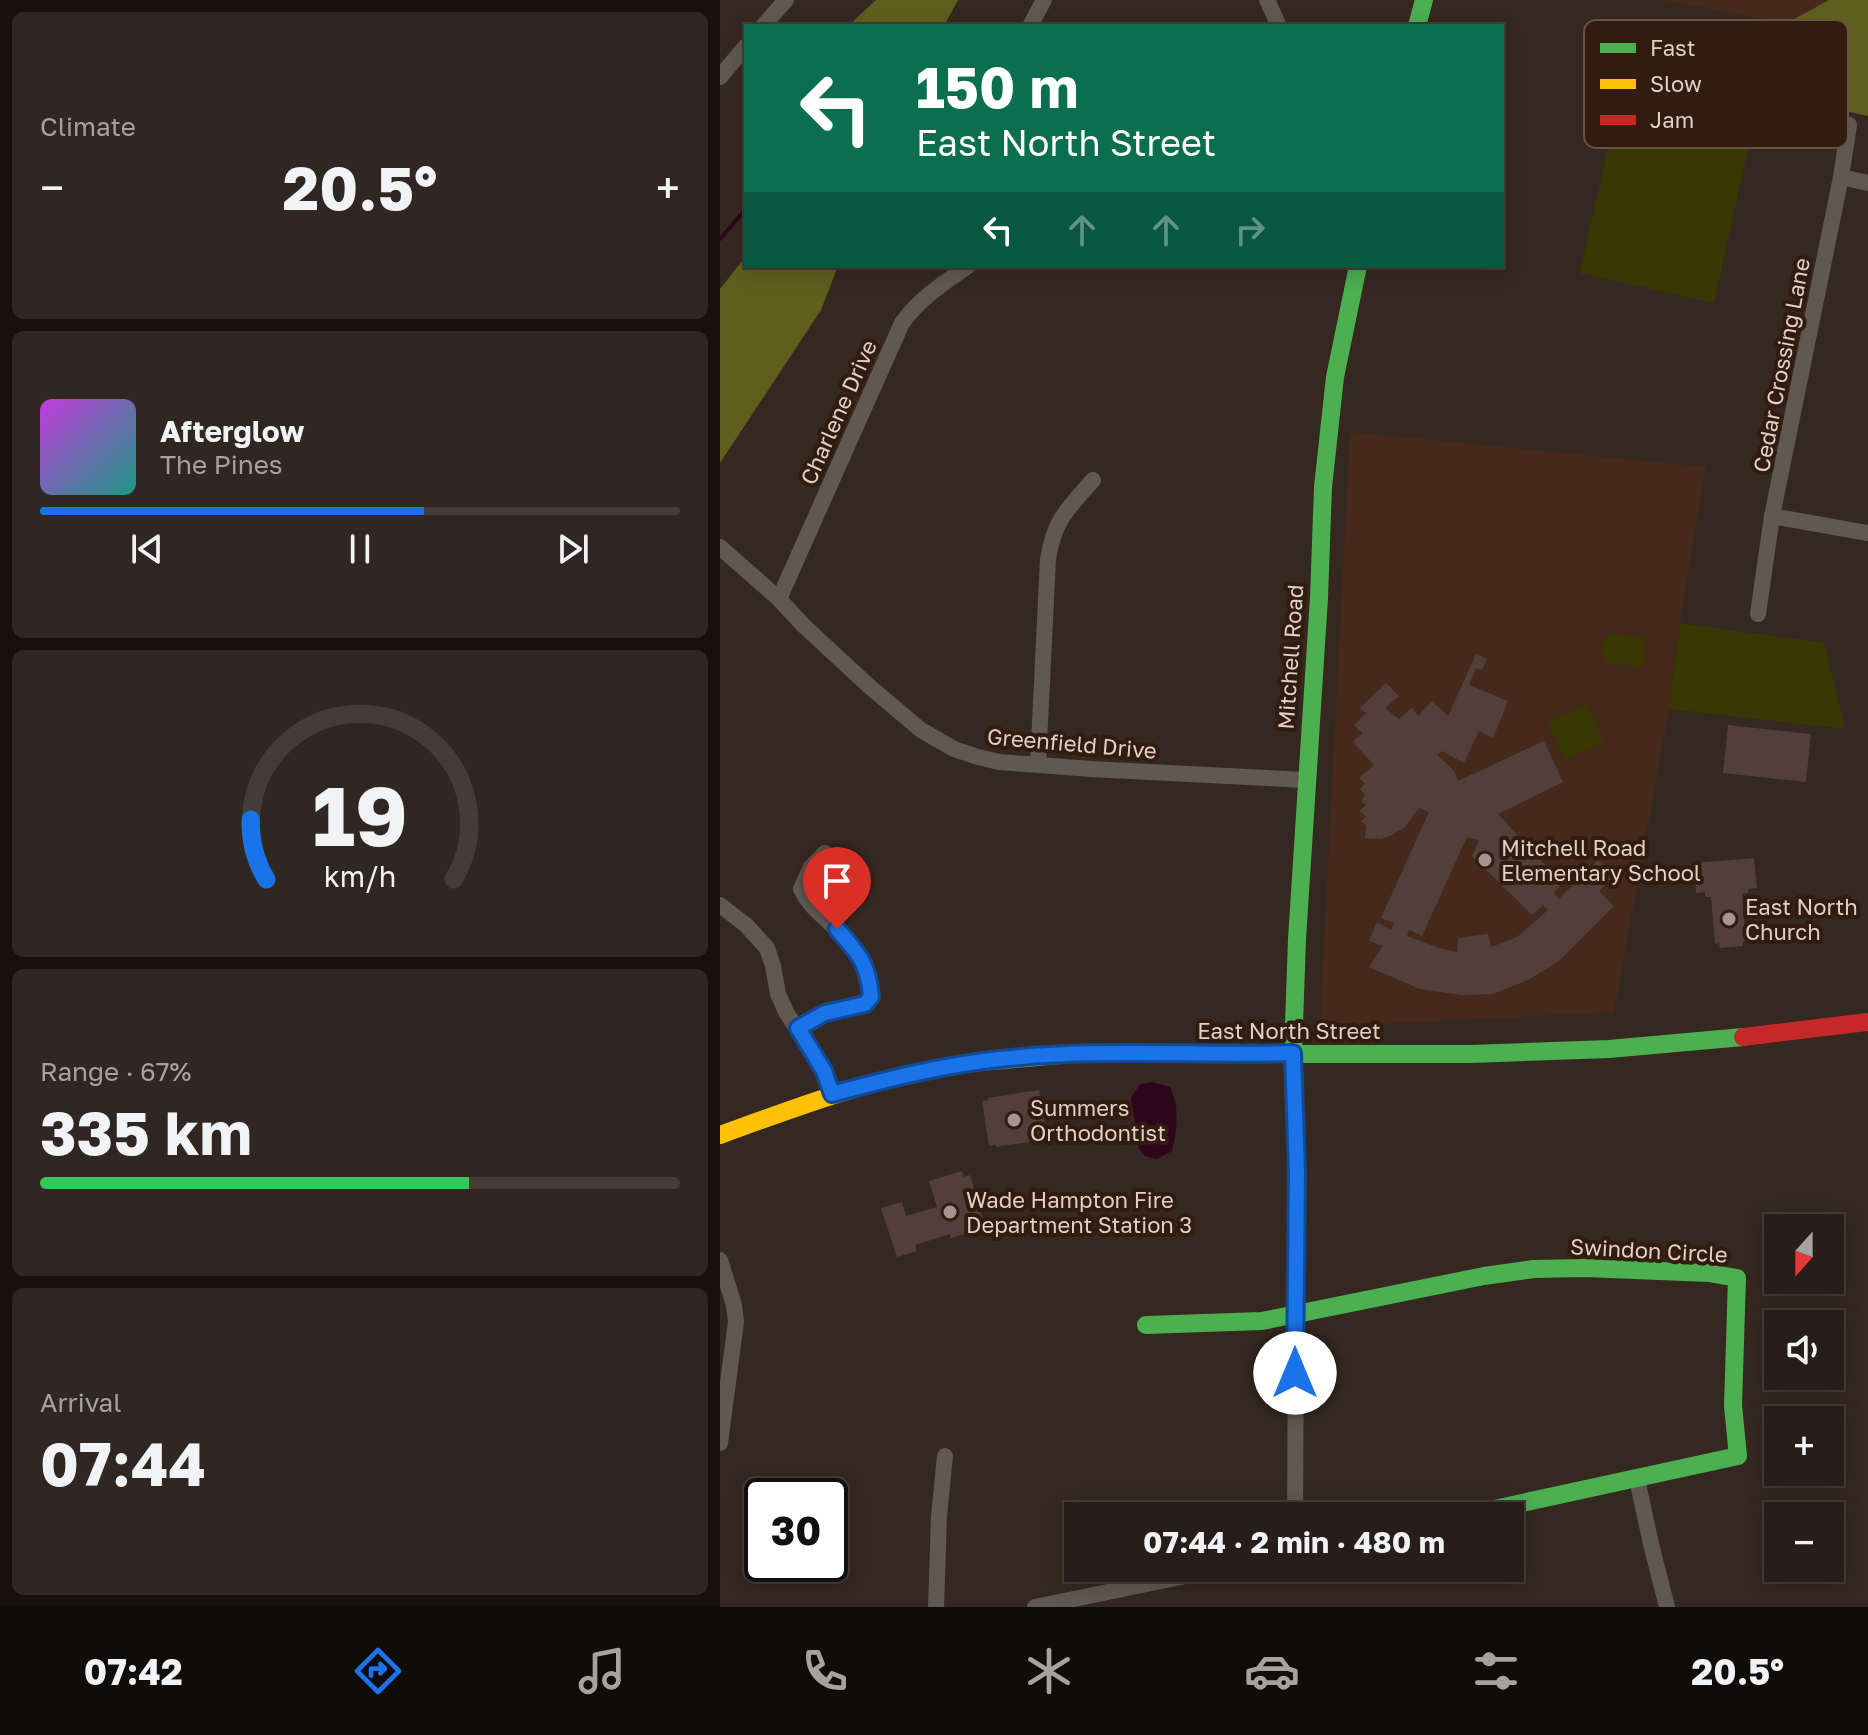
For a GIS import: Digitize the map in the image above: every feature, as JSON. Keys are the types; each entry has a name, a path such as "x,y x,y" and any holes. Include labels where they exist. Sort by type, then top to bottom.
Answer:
{"street":[{"path":"765,24 786,0"},
{"path":"1031,24 1044,0"},
{"path":"1267,0 1278,24"},
{"path":"1418,24 1424,0"},
{"path":"720,77 744,48"},
{"name":"Cedar Crossing Lane","path":"1848,132 1849,125"},
{"name":"Cedar Crossing Lane","path":"1758,614 1772,516 1845,148"},
{"path":"1841,177 1868,183"},
{"name":"Charlene Drive","path":"779,599 902,323 929,293 965,268"},
{"name":"Mitchell Road","path":"1293,1053 1323,487 1335,377 1358,268"},
{"path":"1038,764 1048,559 1052,537 1063,514 1093,480"},
{"path":"1772,516 1868,533"},
{"name":"Greenfield Drive","path":"720,547 870,687 929,736 954,749 999,762 1306,780"},
{"path":"798,1028 825,1013 865,1004 871,997 862,957 808,903 801,889 811,867 825,853"},
{"path":"720,905 746,925 767,948 778,994 786,1012 824,1071 832,1094"},
{"name":"East North Street","path":"720,1135 832,1094 893,1077 1001,1059 1071,1054 1471,1054 1609,1049 1868,1022"},
{"path":"1293,1053 1297,1173 1295,1502"},
{"path":"720,1260 736,1322 720,1443"},
{"name":"Swindon Circle","path":"1295,1316 1484,1276 1534,1269 1709,1273 1737,1278 1733,1406 1738,1456 1524,1503"},
{"path":"1146,1325 1262,1321 1295,1316"},
{"path":"936,1607 939,1516 945,1456"},
{"path":"1637,1479 1667,1607"},
{"path":"1035,1607 1156,1582"}],"shaded area":[{"path":"876,0 958,0 945,24 850,24"},
{"path":"1662,0 1829,0 1792,20 1771,20"},
{"path":"1829,0 1868,0 1868,116 1848,112 1848,20 1792,20"},
{"path":"1608,148 1748,148 1714,303 1580,273"},
{"path":"744,259 744,268 837,268 821,310 720,463 720,289"},
{"name":"Mitchell Road Elementary School","path":"1350,432 1706,467 1669,709 1614,1012 1320,1027"},
{"path":"1680,623 1824,643 1845,729 1669,709"},
{"path":"1612,634 1640,636 1644,646 1644,665 1638,667 1604,662 1603,642"},
{"path":"1587,704 1604,742 1565,760 1548,722"},
{"path":"1152,1082 1170,1087 1176,1111 1172,1151 1157,1159 1145,1156 1139,1149 1131,1098 1140,1084"}],"building":[{"path":"1476,654 1487,659 1482,670 1476,668 1469,685 1508,701 1493,738 1479,731 1464,763 1442,751 1438,755 1454,771 1458,781 1544,741 1563,782 1498,814 1562,883 1554,894 1559,899 1598,860 1614,876 1599,891 1614,906 1559,961 1528,980 1493,994 1462,995 1420,989 1369,967 1383,946 1369,941 1377,922 1391,930 1394,923 1381,918 1429,812 1419,808 1405,827 1392,835 1381,839 1365,838 1366,826 1361,821 1366,817 1360,811 1366,805 1361,801 1365,795 1360,789 1365,783 1359,778 1374,765 1353,742 1362,733 1354,725 1366,713 1360,708 1386,683 1399,696 1385,708 1399,719 1412,708 1418,716 1432,701 1448,716","holes":["1467,837 1479,840 1472,856 1532,915 1543,905 1548,910 1517,937 1491,947 1488,934 1458,938 1457,952 1407,936 1409,930 1422,936"]},
{"path":"1728,725 1811,734 1806,782 1723,773"},
{"name":"East North Church","path":"1754,858 1757,888 1748,889 1748,893 1742,894 1746,941 1743,941 1743,946 1720,948 1719,943 1715,944 1711,897 1705,897 1705,892 1696,893 1694,863"},
{"name":"Summers Orthodontist","path":"1039,1090 1048,1139 989,1146 982,1101"},
{"name":"Wade Hampton Fire Department Station 3","path":"962,1171 964,1177 970,1175 984,1222 978,1224 980,1229 915,1245 917,1251 897,1257 881,1208 902,1202 906,1216 937,1207 929,1181"}],"waterway":[{"path":"720,239 744,211"}],"traffic: fast":[{"path":"1418,24 1424,0"},
{"path":"1293,1053 1323,487 1335,377 1358,268"},
{"path":"971,1063 1071,1054 1471,1054 1609,1049 1743,1037"},
{"path":"1146,1325 1262,1321 1484,1276 1534,1269 1709,1273 1737,1278 1733,1406 1738,1456 1524,1503"}],"traffic: slow":[{"path":"720,1135 874,1083 971,1063"}],"traffic: jam":[{"path":"1743,1037 1868,1022"}],"place":[{"name":"Mitchell Road Elementary School","path":"1485,860"},
{"name":"East North Church","path":"1729,919"},
{"name":"Summers Orthodontist","path":"1014,1120"},
{"name":"Wade Hampton Fire Department Station 3","path":"950,1212"}],"route":[{"path":"837,929 862,957 871,997 865,1004 825,1013 798,1028 824,1071 832,1094 893,1077 1001,1059 1071,1054 1293,1053 1297,1173 1295,1373"}]}
